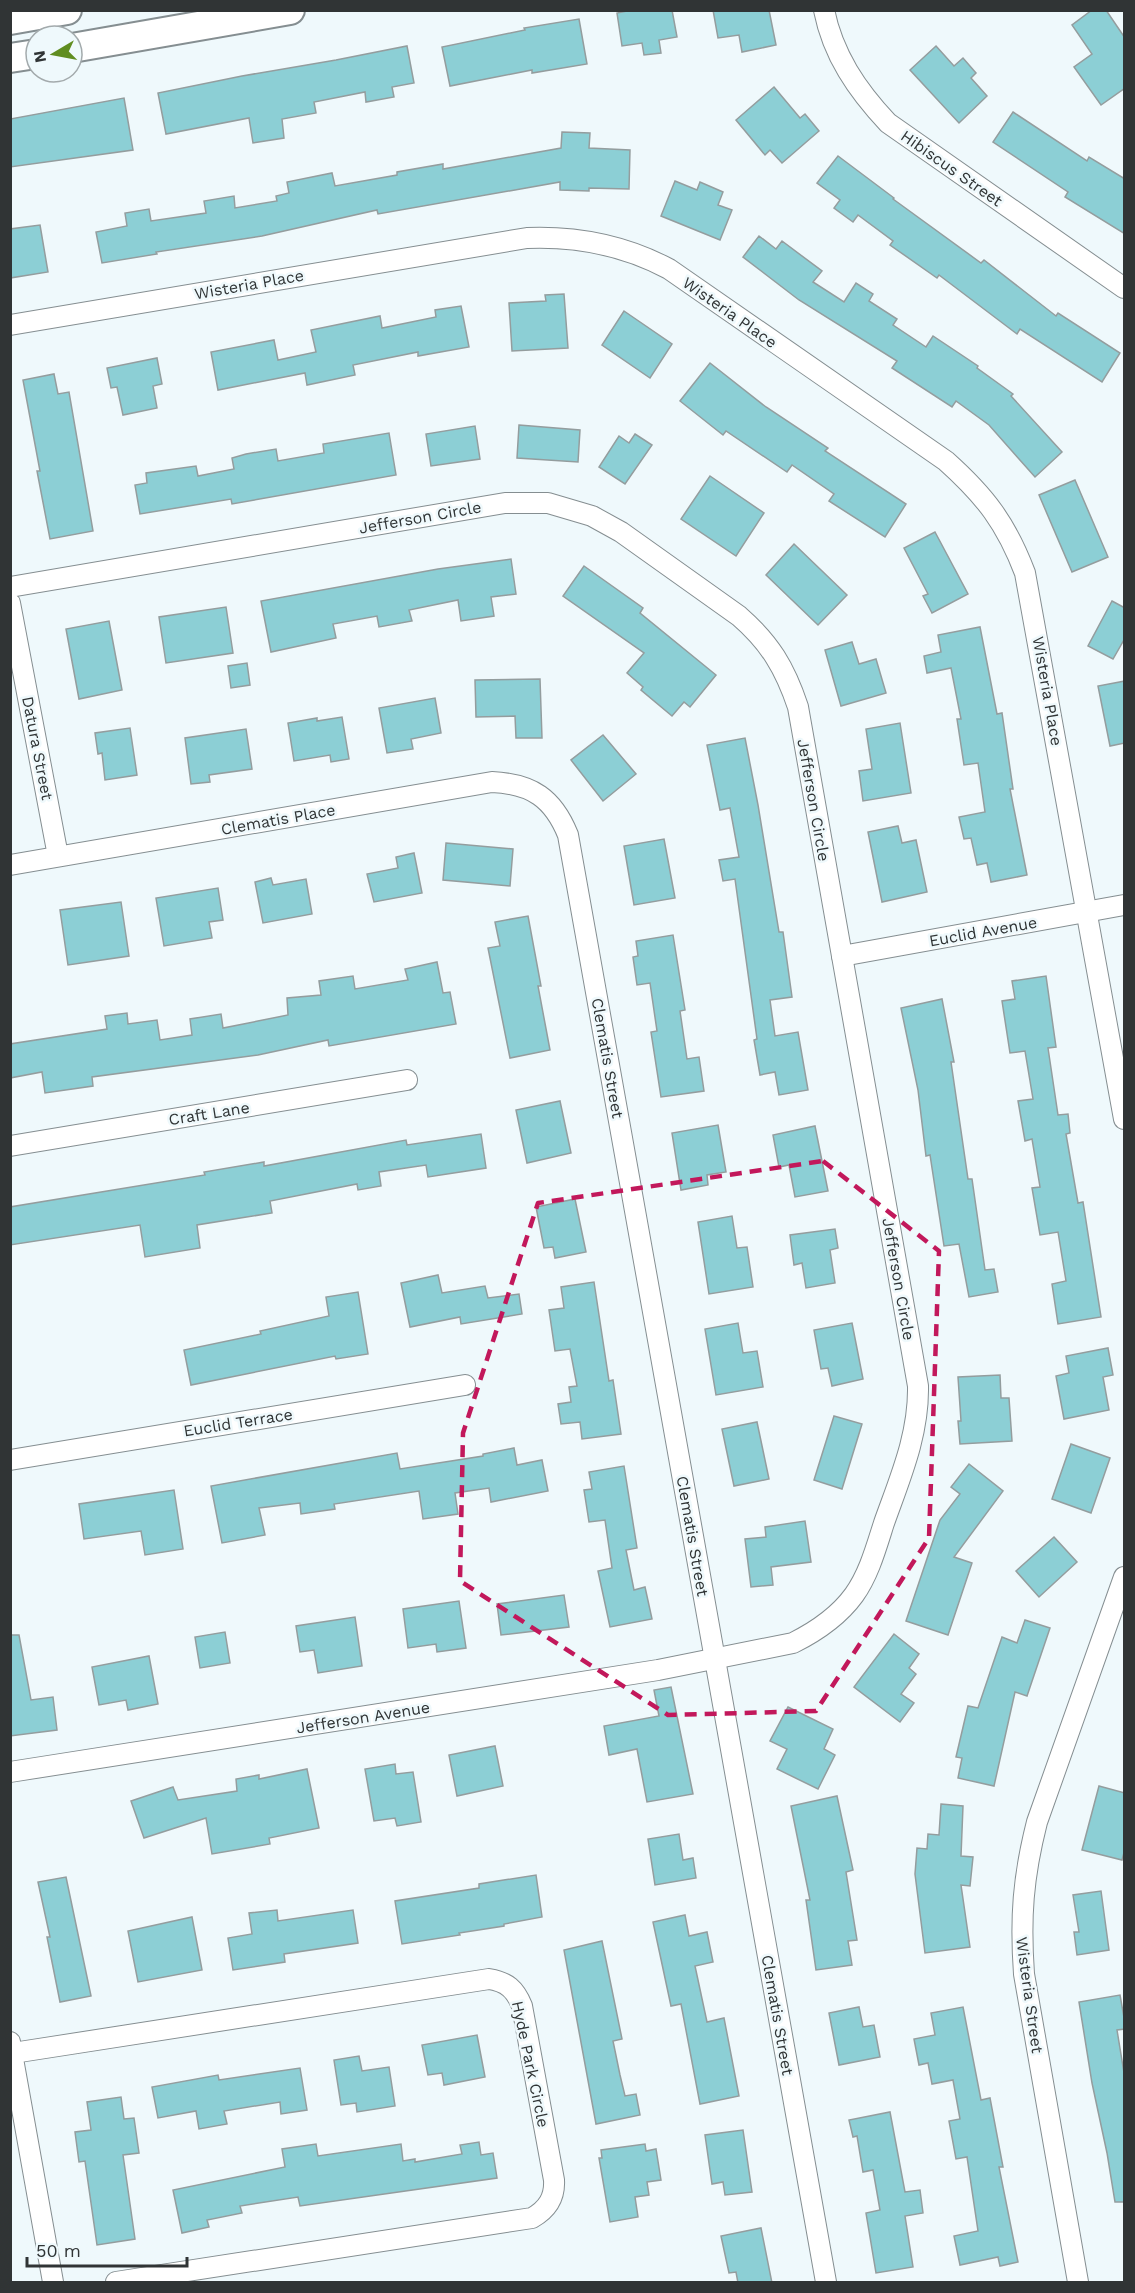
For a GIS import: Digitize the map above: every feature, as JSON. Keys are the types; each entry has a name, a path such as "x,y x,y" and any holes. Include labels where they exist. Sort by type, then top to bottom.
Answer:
{"main road":[{"path":"18,16 67,10"},
{"path":"84,46 290,10"}],"street":[{"name":"Hibiscus Street","path":"824,10 830,35 846,70 870,104 888,123 1125,288"},
{"name":"Wisteria Place","path":"10,325 527,238 561,237 591,240 624,249 669,269 945,461 974,486 1000,519 1017,552 1030,591 1088,912"},
{"name":"Jefferson Circle","path":"10,586 505,502 548,503 592,516 621,532 739,616 774,652 788,678 798,707 918,1386 916,1428 913,1443 870,1564 853,1597 834,1618 812,1634 793,1642 715,1659"},
{"name":"Datura Street","path":"10,603 58,856"},
{"name":"Clematis Place","path":"10,865 492,782 511,783 543,798"},
{"name":"Clematis Street","path":"543,798 561,818 568,835 826,2283"},
{"name":"Euclid Avenue","path":"842,956 1125,905"},
{"path":"1088,912 1125,1119"},
{"name":"Craft Lane","path":"10,1146 407,1080"},
{"name":"Euclid Terrace","path":"10,1460 465,1385"},
{"name":"Wisteria Street","path":"1078,2283 1024,1974 1021,1936 1022,1894 1028,1856 1037,1822 1125,1576"},
{"name":"Jefferson Avenue","path":"10,1772 478,1700 715,1659"},
{"name":"Hyde Park Circle","path":"12,2047 489,1979 501,1981 517,1994 522,2006 554,2180 550,2203 541,2213 532,2218 116,2283"},
{"path":"12,2047 53,2283"}],"highlighted area":[{"path":"823,1161 939,1251 929,1538 816,1711 668,1715 460,1581 463,1433 538,1203"}],"building":[{"path":"632,10 672,10 677,37 659,40 661,53 644,55 642,43 622,46 617,13"},
{"path":"713,10 769,10 776,45 742,52 739,35 718,38"},
{"path":"1092,10 1106,10 1125,38 1125,88 1101,105 1074,67 1092,54 1072,25"},
{"path":"579,19 587,64 532,73 532,70 450,86 442,47 525,30 524,28"},
{"path":"407,46 414,83 392,87 394,97 366,102 365,92 314,102 316,113 282,119 284,138 253,143 249,118 166,134 158,93"},
{"path":"936,46 954,66 963,58 976,73 971,78 987,96 959,123 910,70"},
{"path":"774,87 800,118 805,114 819,131 782,163 770,150 765,155 736,120"},
{"path":"124,98 133,150 10,167 10,119"},
{"path":"1013,112 1087,161 1089,157 1125,179 1125,234 1065,197 1068,192 993,142"},
{"path":"562,132 590,133 589,148 630,150 629,189 560,190 560,182 378,214 377,210 262,236 156,252 157,254 102,263 96,232 127,226 125,213 149,209 151,221 206,213 204,201 234,196 235,208 277,201 276,196 289,193 287,182 332,173 335,186 443,164 443,169 561,148"},
{"path":"838,156 981,263 984,260 1056,316 1058,313 1120,353 1102,382 1020,329 1017,334 939,275 937,278 890,245 893,241 858,215 853,222 834,208 840,200 817,183"},
{"path":"675,181 697,190 700,182 723,192 718,205 732,210 720,240 661,216"},
{"path":"40,225 48,272 10,278 10,229"},
{"path":"759,236 776,249 782,241 822,271 813,282 844,302 856,283 873,294 869,301 897,319 893,325 926,347 933,336 978,366 977,368 1013,394 1011,396 1062,452 1035,477 989,425 956,401 952,407 892,368 897,361 799,300 743,257"},
{"path":"564,294 568,348 512,351 509,303 546,301 545,295"},
{"path":"461,306 469,347 418,356 418,352 353,365 355,375 307,385 305,373 218,390 211,352 274,340 278,360 316,352 311,330 380,316 382,328 436,317 435,310"},
{"path":"624,311 672,344 650,378 602,345"},
{"path":"157,358 162,384 153,386 157,408 123,415 117,387 111,388 107,368"},
{"path":"710,363 766,407 828,448 825,451 906,504 885,537 829,501 834,494 792,465 787,472 726,431 723,435 680,401"},
{"path":"54,374 58,394 69,392 93,531 50,539 23,380"},
{"path":"519,425 580,430 578,462 517,458"},
{"path":"475,426 480,459 431,466 426,434"},
{"path":"389,433 396,475 232,504 231,499 140,514 135,485 147,483 146,473 196,466 198,476 234,469 232,458 246,454 276,449 278,461 324,453 323,444"},
{"path":"635,434 652,445 625,484 599,467 619,436 629,443"},
{"path":"710,476 764,513 736,556 681,519"},
{"path":"1075,480 1108,557 1072,572 1039,495"},
{"path":"935,532 968,594 932,613 923,596 928,594 904,548"},
{"path":"794,544 847,595 818,625 766,575"},
{"path":"511,559 516,594 491,597 494,616 461,621 458,600 409,610 412,621 379,627 377,616 333,624 336,638 271,652 261,601 438,569"},
{"path":"584,566 643,608 640,613 716,675 690,707 684,702 672,716 641,690 643,687 627,673 644,653 563,596"},
{"path":"1112,601 1125,608 1125,638 1113,659 1088,646"},
{"path":"226,607 233,653 166,663 159,617"},
{"path":"109,621 122,690 79,699 66,629"},
{"path":"980,627 997,714 1002,713 1013,789 1010,789 1027,875 991,882 987,863 977,865 971,838 964,839 959,817 985,812 978,763 964,765 957,719 961,719 951,668 927,673 924,656 941,652 938,635"},
{"path":"852,642 859,664 876,659 886,693 841,706 825,650"},
{"path":"247,663 250,685 231,688 228,666"},
{"path":"540,679 542,738 516,738 515,716 476,717 475,680"},
{"path":"1125,681 1125,743 1110,746 1098,686"},
{"path":"435,698 441,733 411,739 413,749 387,753 379,708"},
{"path":"342,717 349,759 331,762 330,755 294,761 288,723"},
{"path":"900,723 911,793 863,801 859,771 872,769 866,729"},
{"path":"130,728 137,775 105,780 102,753 98,754 95,733"},
{"path":"246,729 252,769 209,775 210,782 191,784 185,738"},
{"path":"603,735 636,774 603,801 571,760"},
{"path":"745,738 779,932 783,932 792,997 770,1000 775,1036 798,1032 808,1090 779,1095 775,1072 760,1075 735,879 723,881 719,860 739,857 730,808 720,810 707,745"},
{"path":"898,826 902,843 916,840 927,892 882,902 868,832"},
{"path":"664,839 675,898 634,905 624,846"},
{"path":"446,843 513,849 510,886 443,880"},
{"path":"414,853 422,893 374,902 367,874 398,868 396,857"},
{"path":"271,878 273,885 306,879 312,914 263,923 255,882"},
{"path":"218,888 223,920 209,922 212,938 164,946 156,898"},
{"path":"121,902 129,956 68,965 60,910"},
{"path":"528,916 550,1050 510,1058 488,948 500,946 495,922"},
{"path":"673,935 685,1010 680,1011 687,1059 699,1057 704,1091 661,1097 651,1032 657,1031 650,983 637,985 633,957 638,956 636,941"},
{"path":"437,962 443,993 450,992 456,1024 329,1046 328,1040 258,1055 92,1077 93,1086 45,1093 42,1072 10,1078 10,1044 107,1029 105,1016 127,1013 128,1024 157,1020 160,1040 192,1035 190,1019 221,1014 223,1028 288,1015 287,998 321,995 319,981 353,976 355,989 408,980 405,969"},
{"path":"1046,976 1056,1047 1048,1048 1058,1115 1068,1114 1070,1133 1066,1134 1078,1203 1083,1202 1101,1317 1058,1324 1052,1284 1066,1281 1058,1232 1040,1235 1032,1188 1040,1187 1032,1139 1025,1141 1018,1101 1033,1099 1025,1051 1010,1053 1002,1001 1015,999 1012,981"},
{"path":"942,999 954,1062 951,1062 968,1179 972,1179 985,1270 994,1269 998,1292 969,1297 959,1244 944,1246 930,1155 926,1156 918,1090 901,1008"},
{"path":"560,1101 571,1153 527,1163 516,1110"},
{"path":"718,1125 726,1172 707,1175 708,1185 681,1190 672,1133"},
{"path":"815,1126 828,1191 795,1197 789,1165 779,1167 773,1135"},
{"path":"481,1134 486,1168 428,1177 426,1165 379,1172 381,1186 358,1190 357,1184 270,1201 272,1213 197,1225 200,1248 145,1257 140,1225 10,1245 10,1207 205,1175 204,1172 264,1162 264,1166 406,1140 407,1145"},
{"path":"575,1199 586,1252 555,1258 553,1247 544,1248 536,1207"},
{"path":"732,1216 737,1248 747,1247 753,1287 709,1294 698,1222"},
{"path":"835,1229 838,1248 830,1250 835,1283 806,1288 802,1263 794,1265 790,1235"},
{"path":"438,1275 442,1293 485,1286 488,1298 519,1294 522,1314 461,1324 460,1317 410,1327 401,1283"},
{"path":"594,1282 609,1381 613,1380 621,1434 582,1439 580,1422 561,1424 558,1404 571,1402 569,1387 577,1386 570,1349 555,1351 549,1310 564,1308 561,1287"},
{"path":"358,1292 368,1354 336,1359 335,1356 191,1385 184,1350 261,1334 260,1331 329,1316 326,1297"},
{"path":"738,1323 743,1353 757,1351 763,1387 716,1395 705,1329"},
{"path":"852,1323 863,1379 832,1386 828,1368 821,1369 814,1330"},
{"path":"1108,1348 1113,1375 1103,1377 1109,1410 1064,1419 1056,1376 1069,1373 1066,1356"},
{"path":"1000,1375 1001,1398 1009,1398 1012,1441 960,1444 958,1377"},
{"path":"834,1416 862,1424 842,1489 814,1480"},
{"path":"757,1422 769,1479 734,1486 722,1429"},
{"path":"1071,1444 1110,1458 1091,1513 1052,1499"},
{"path":"514,1448 517,1465 542,1460 548,1491 491,1502 489,1488 455,1493 458,1514 423,1519 419,1491 334,1504 335,1509 301,1514 300,1503 259,1508 265,1535 222,1543 211,1486 397,1453 400,1469 483,1456 483,1454"},
{"path":"969,1464 1003,1491 954,1557 972,1563 948,1635 906,1621 940,1520 960,1494 951,1487"},
{"path":"624,1466 637,1548 626,1550 634,1590 645,1587 652,1619 610,1627 598,1571 612,1568 605,1520 589,1522 584,1490 592,1489 589,1472"},
{"path":"174,1490 183,1549 145,1555 141,1531 84,1539 79,1504"},
{"path":"805,1521 811,1562 771,1567 773,1585 751,1587 745,1539 766,1537 765,1527"},
{"path":"1054,1537 1077,1562 1039,1597 1016,1571"},
{"path":"564,1595 569,1627 501,1635 497,1604"},
{"path":"459,1601 466,1648 437,1652 436,1644 408,1648 403,1609"},
{"path":"355,1617 362,1666 318,1673 314,1650 300,1652 296,1626"},
{"path":"1025,1620 1050,1628 1027,1696 1015,1692 994,1786 958,1778 962,1758 956,1757 968,1706 978,1708 1002,1637 1017,1643"},
{"path":"225,1632 230,1663 200,1668 195,1637"},
{"path":"894,1634 919,1654 909,1668 916,1674 901,1694 914,1703 900,1722 854,1687"},
{"path":"10,1635 19,1635 31,1700 53,1697 57,1730 10,1736"},
{"path":"149,1656 158,1704 128,1710 126,1700 99,1705 92,1667"},
{"path":"671,1687 693,1794 647,1802 637,1749 609,1755 604,1726 659,1716 654,1690"},
{"path":"788,1707 833,1729 824,1749 835,1755 818,1789 777,1769 787,1749 770,1741"},
{"path":"495,1746 503,1786 457,1796 449,1755"},
{"path":"395,1764 396,1774 413,1772 421,1822 397,1826 395,1818 374,1821 365,1769"},
{"path":"307,1769 319,1828 269,1838 270,1844 212,1854 206,1818 144,1838 131,1801 173,1787 178,1800 237,1791 236,1779 259,1775 259,1779"},
{"path":"1099,1786 1125,1793 1125,1849 1122,1860 1082,1850"},
{"path":"837,1796 853,1870 846,1872 857,1940 848,1941 852,1965 816,1970 806,1900 810,1900 791,1806"},
{"path":"941,1804 963,1806 961,1856 973,1857 970,1886 961,1885 970,1947 925,1953 915,1874 917,1848 927,1849 928,1834 939,1835"},
{"path":"679,1834 683,1860 693,1858 696,1878 655,1885 648,1839"},
{"path":"536,1875 542,1917 459,1933 460,1935 402,1944 395,1901 479,1888 479,1884"},
{"path":"66,1877 91,1996 60,2002 47,1937 50,1937 38,1882"},
{"path":"1101,1891 1109,1950 1077,1955 1074,1932 1079,1932 1073,1895"},
{"path":"277,1910 278,1921 353,1910 358,1943 284,1954 285,1962 233,1970 228,1938 252,1934 249,1913"},
{"path":"685,1915 689,1936 707,1932 713,1962 695,1966 707,2022 724,2018 739,2096 700,2104 681,2004 671,2006 653,1922"},
{"path":"192,1917 202,1970 138,1982 128,1931"},
{"path":"602,1941 622,2039 613,2041 620,2075 625,2096 636,2094 640,2115 596,2124 564,1950"},
{"path":"1120,1995 1125,2023 1125,2029 1117,2030 1125,2079 1125,2202 1115,2202 1079,2002"},
{"path":"859,2007 863,2027 874,2025 880,2057 839,2065 829,2013"},
{"path":"963,2007 981,2100 990,2098 1003,2167 999,2167 1018,2262 1000,2266 998,2257 960,2265 954,2236 978,2231 967,2157 956,2159 949,2121 960,2119 953,2080 932,2084 928,2063 919,2065 914,2039 935,2035 931,2013"},
{"path":"477,2035 485,2077 444,2085 442,2073 428,2075 422,2045"},
{"path":"359,2056 362,2071 389,2067 395,2106 357,2112 356,2103 341,2105 334,2060"},
{"path":"300,2068 307,2110 281,2114 280,2102 224,2111 227,2124 199,2129 196,2111 158,2118 152,2087 218,2075 219,2080"},
{"path":"121,2097 124,2119 134,2118 139,2153 123,2155 135,2239 97,2245 85,2161 79,2162 75,2132 91,2130 87,2102"},
{"path":"890,2112 905,2192 920,2190 923,2213 905,2216 913,2267 876,2273 866,2213 880,2210 873,2170 863,2172 857,2136 853,2137 849,2120"},
{"path":"743,2130 752,2192 725,2195 723,2182 712,2184 705,2135"},
{"path":"479,2142 481,2155 493,2153 497,2178 300,2206 298,2197 240,2206 242,2213 207,2220 209,2227 182,2233 173,2190 285,2167 282,2149 316,2144 318,2156 401,2144 403,2161 415,2159 415,2162 462,2154 460,2145"},
{"path":"645,2144 646,2151 656,2149 661,2180 647,2182 649,2195 635,2197 638,2217 610,2222 599,2158 602,2158 601,2150"},
{"path":"761,2228 772,2283 738,2283 736,2272 729,2273 721,2236"}]}
